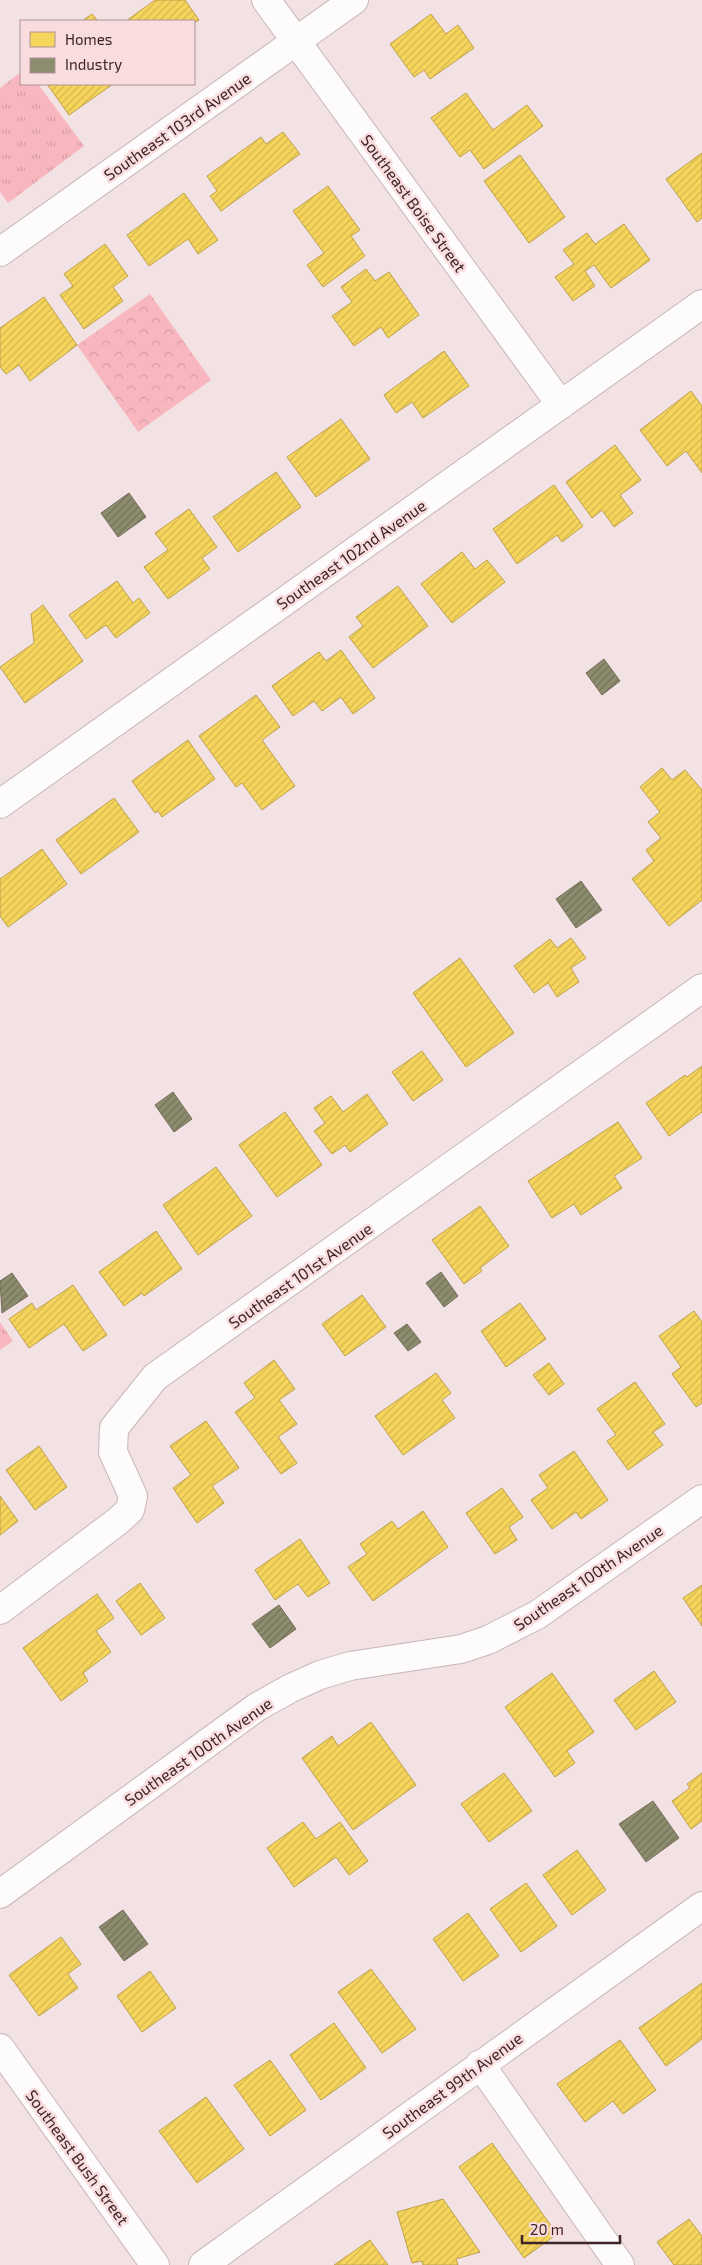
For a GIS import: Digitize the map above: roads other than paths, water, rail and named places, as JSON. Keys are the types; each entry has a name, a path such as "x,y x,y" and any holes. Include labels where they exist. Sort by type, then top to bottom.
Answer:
{"street":[{"name":"Southeast Boise Street","path":"266,0 561,405"},
{"name":"Southeast 103rd Avenue","path":"0,252 354,0"},
{"name":"Southeast 102nd Avenue","path":"0,804 702,304"},
{"name":"Southeast 101st Avenue","path":"0,1610 130,1510 133,1496 113,1452 114,1428 155,1378 702,988"},
{"name":"Southeast 100th Avenue","path":"0,1894 257,1707 320,1675 350,1666 461,1649 514,1628 537,1615 702,1499"},
{"name":"Southeast 99th Avenue","path":"203,2265 702,1906"},
{"name":"Southeast Bush Street","path":"0,2048 155,2265"},
{"path":"480,2064 620,2265"}]}
